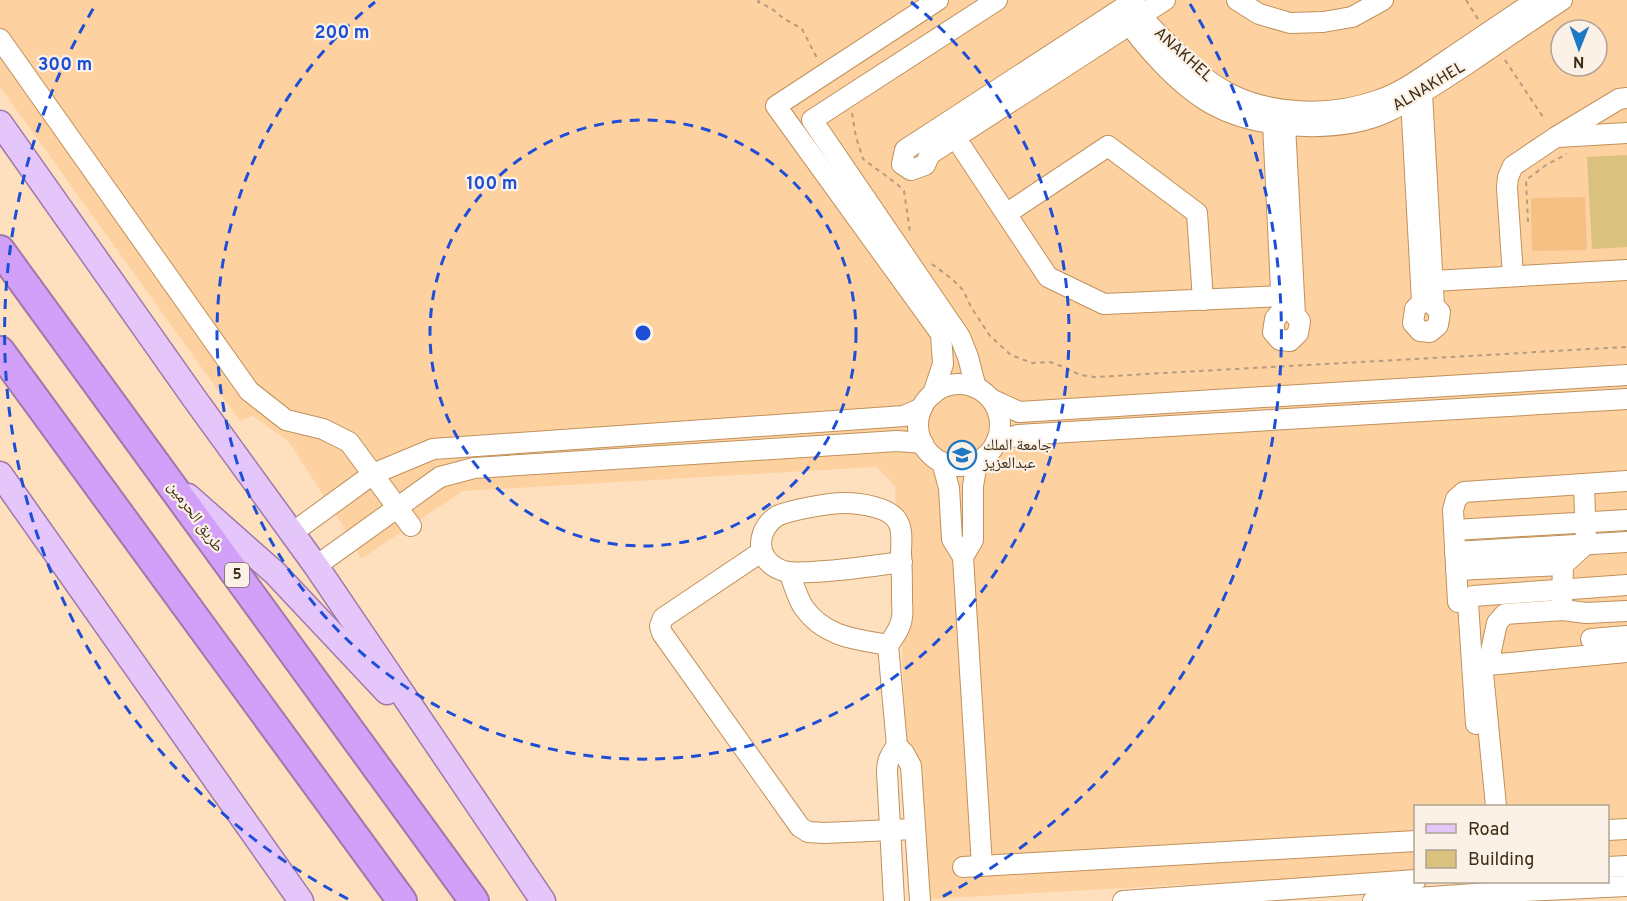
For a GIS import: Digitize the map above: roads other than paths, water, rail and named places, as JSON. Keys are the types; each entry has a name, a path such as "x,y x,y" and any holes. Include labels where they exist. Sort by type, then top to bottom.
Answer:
{"highway":[{"name":"طريق الحرمين","path":"0,250 474,901"},
{"path":"0,351 402,901"}],"main road":[{"path":"0,123 316,566 543,901"},
{"path":"163,473 275,573 436,744"},
{"path":"0,474 301,901"}],"street":[{"path":"938,0 776,106 940,334 943,364 918,426 922,443 934,457 942,462 960,466 977,462 992,450 999,434 1000,424 996,407 984,394 960,337 812,120 997,0"},
{"path":"1128,8 930,154 925,165 911,170 902,164 905,150 1128,8 1165,0"},
{"path":"1237,0 1259,14 1290,23 1323,22 1352,17 1383,0"},
{"name":"ANAKHEL","path":"1128,8 1195,71 1226,92 1246,101 1277,109 1315,112 1354,107 1380,100 1410,85 1537,0"},
{"name":"ALNAKHEL","path":"1128,8 1145,45 1180,81 1212,104 1247,118 1279,124 1324,126 1352,123 1388,112 1417,96 1562,0"},
{"path":"0,39 249,391 286,420 323,429 349,442 411,526"},
{"path":"1417,96 1434,306 1440,312 1438,324 1430,332 1420,331 1413,323 1414,309 1422,302 1417,96"},
{"path":"1513,276 1507,188 1508,177 1513,166 1619,99 1627,98"},
{"path":"1279,124 1295,315 1300,321 1298,333 1290,341 1280,340 1273,332 1275,319 1282,310 1279,124"},
{"path":"1556,137 1627,133"},
{"path":"956,137 1048,277 1104,304 1282,296"},
{"path":"1006,214 1108,146 1197,213 1203,300"},
{"path":"1433,281 1627,270"},
{"path":"292,533 373,474 433,449 904,416 950,386 968,385 1019,412 1627,375"},
{"path":"996,442 1017,435 1627,399"},
{"path":"316,566 440,477 474,468 897,441 922,443"},
{"path":"942,462 949,488 952,539 963,557 972,867 1414,841"},
{"path":"963,557 973,540 973,486 977,462"},
{"path":"1458,602 1453,510 1456,499 1464,492 1627,481"},
{"path":"1584,484 1586,544"},
{"path":"902,562 821,572 789,572 778,569 766,561 761,552 761,538 766,526 777,517 798,510 844,503 884,510 899,522 901,535 902,562 903,618 888,645 897,746 911,766 920,901"},
{"path":"1454,530 1627,520"},
{"path":"1456,561 1586,544 1627,542"},
{"path":"1456,561 1563,565 1586,544"},
{"path":"761,552 663,618 660,626 662,633 800,827 808,832 824,833 915,829"},
{"path":"1563,565 1563,610"},
{"path":"789,572 803,606 815,620 832,632 858,640 888,645"},
{"path":"1476,724 1469,599 1473,596 1627,585"},
{"path":"1503,594 1505,614"},
{"path":"1488,665 1497,622 1505,614 1563,610 1586,614 1627,611"},
{"path":"1496,805 1484,668 1488,665 1622,643"},
{"path":"894,901 887,763 897,746"},
{"path":"1609,830 1627,829"},
{"path":"1609,867 1627,867"},
{"path":"1123,901 1414,880"},
{"path":"1373,901 1513,896 1627,886"}],"place":[{"name":"جامعة الملك عبدالعزيز","path":"962,455"}]}
